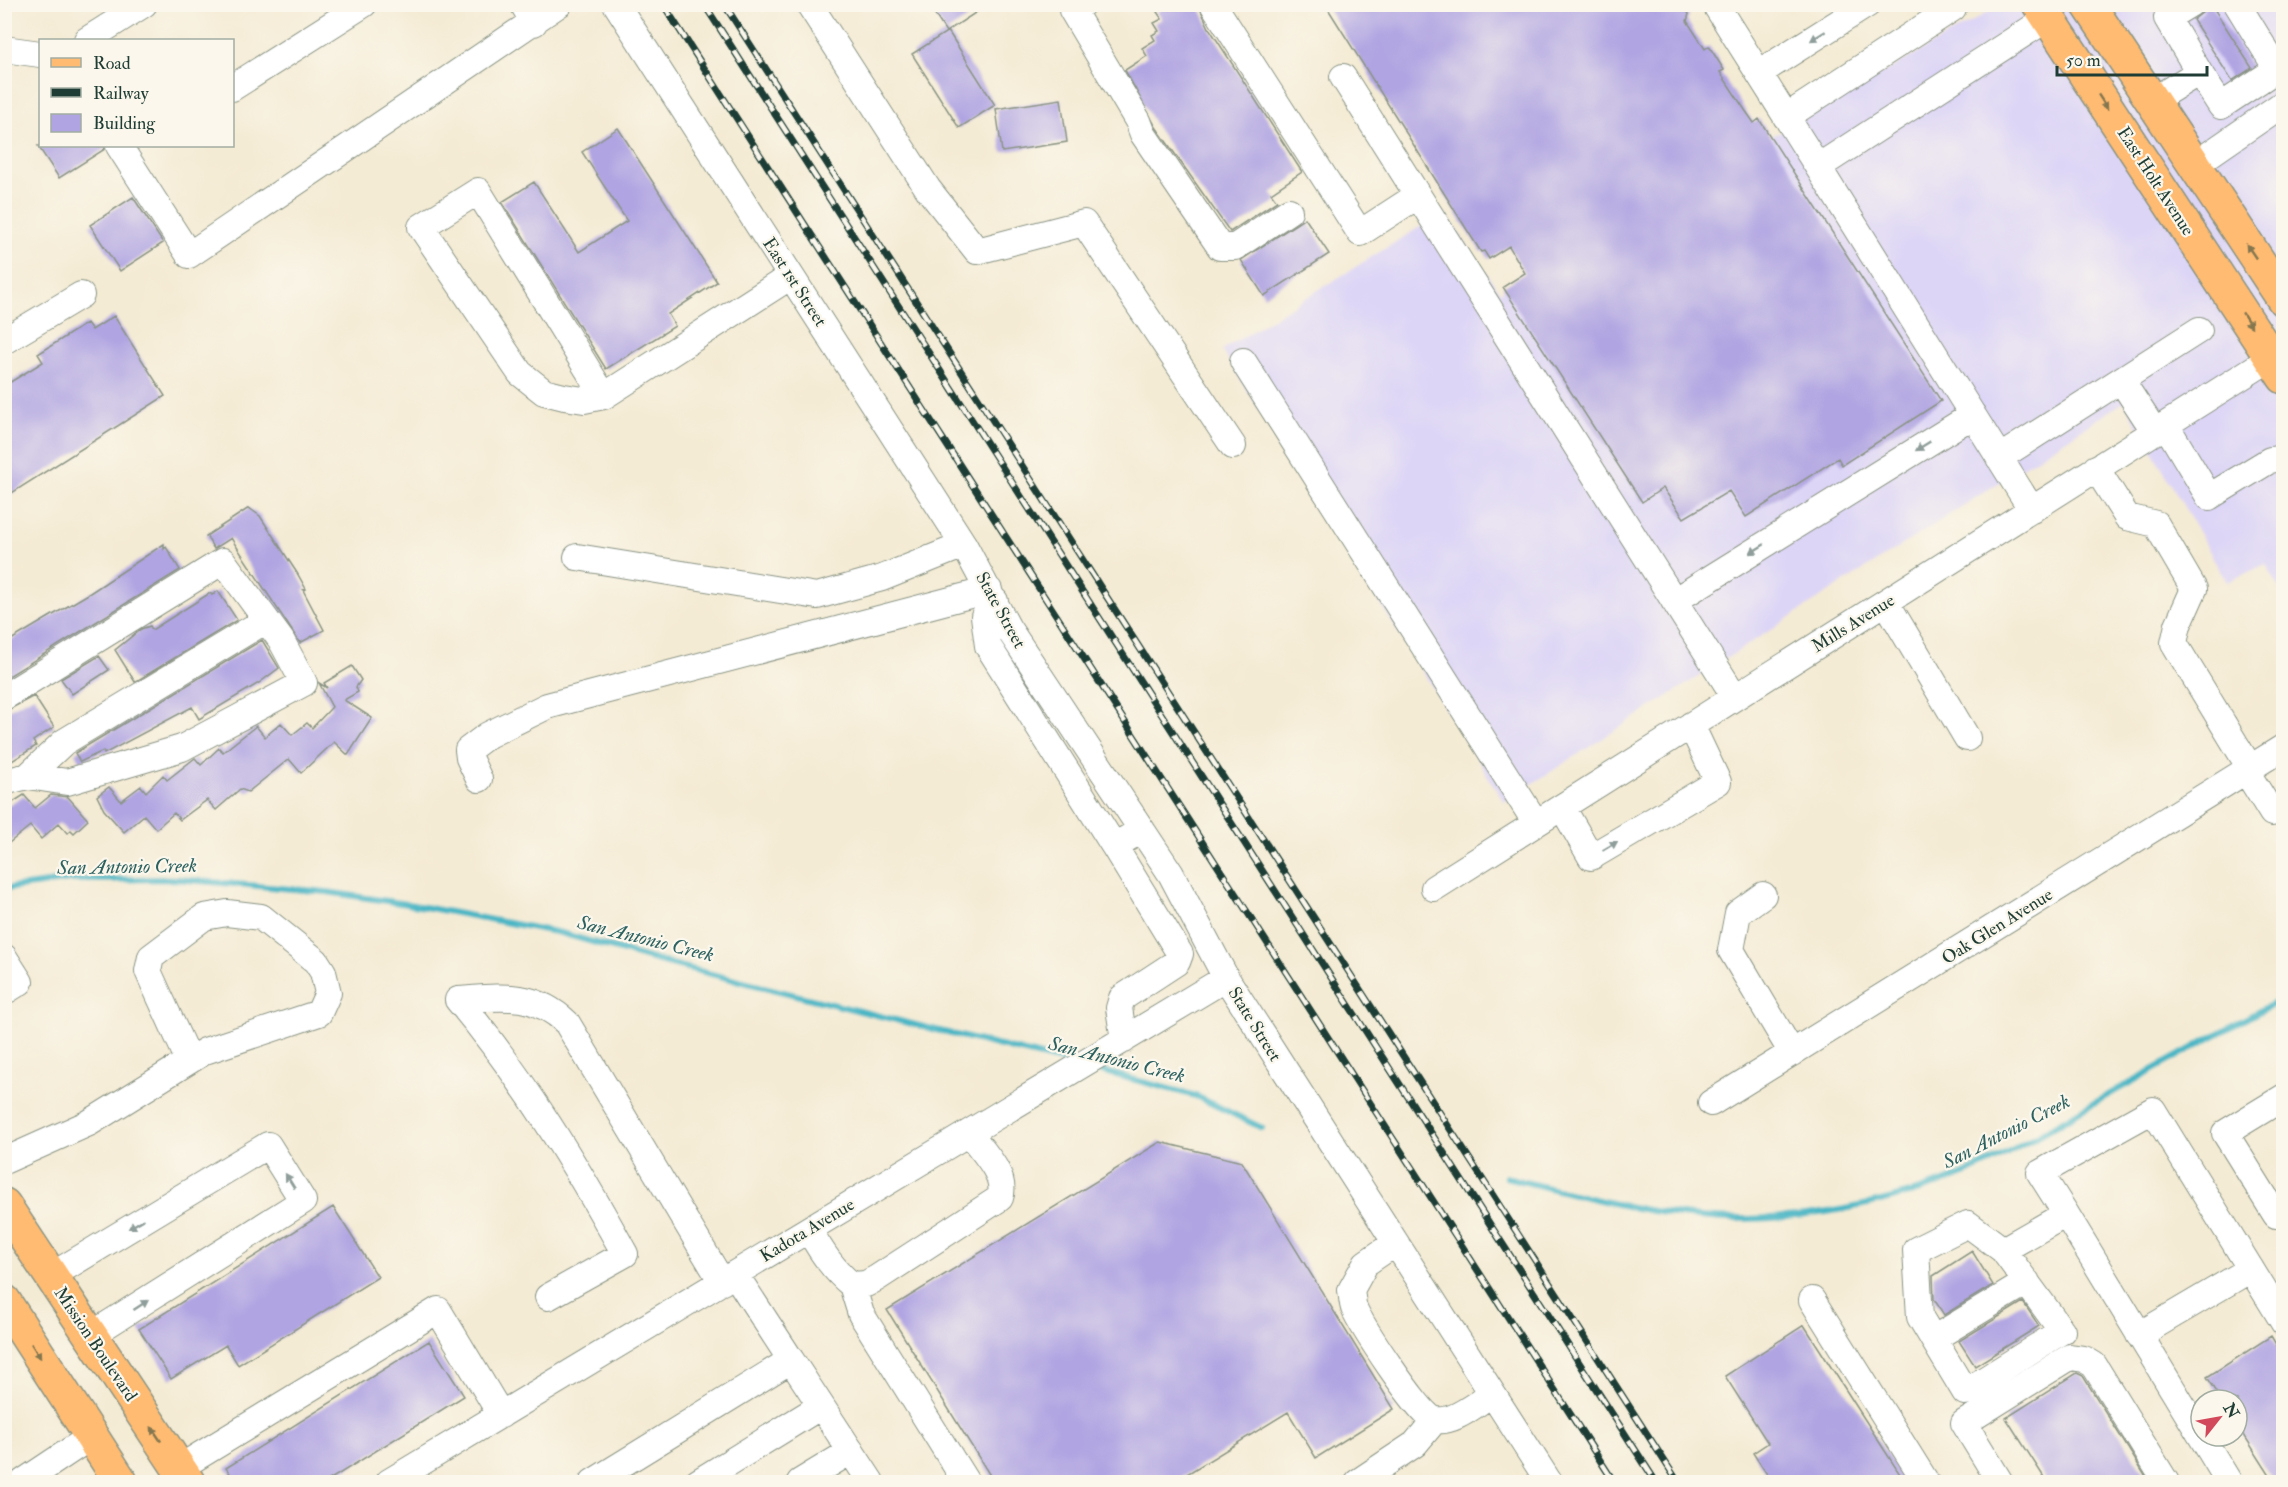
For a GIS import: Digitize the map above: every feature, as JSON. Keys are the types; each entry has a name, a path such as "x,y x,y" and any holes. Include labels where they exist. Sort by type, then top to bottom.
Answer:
{"main road":[{"path":"2088,4 2283,300"},
{"name":"East Holt Avenue","path":"2052,9 2280,358"},
{"name":"Mission Boulevard","path":"4,1205 184,1475"},
{"path":"4,1301 121,1482"}],"street":[{"path":"89,39 144,4"},
{"path":"234,87 364,4"},
{"path":"129,149 189,255 529,14 559,4"},
{"name":"East 1st Street","path":"616,4 968,552"},
{"path":"809,4 928,189 977,251 1084,223 1233,446"},
{"path":"1082,4 1072,10 1138,121 1143,134 1220,248 1234,247 1289,211"},
{"path":"1213,4 1360,233 1417,196"},
{"path":"1716,4 2031,510"},
{"path":"1759,73 1868,4"},
{"path":"1786,117 1953,8 1951,4"},
{"path":"2190,4 2167,18 2221,106 2280,67 2237,4"},
{"path":"1818,167 2052,9"},
{"path":"4,49 39,54"},
{"path":"2152,101 2199,72"},
{"path":"1343,77 1735,697"},
{"path":"2194,165 2283,106"},
{"path":"604,396 478,191 421,227 519,373 544,392 564,398 584,400 604,396 791,276"},
{"path":"4,341 81,295"},
{"path":"1999,458 2199,330"},
{"name":"Mills Avenue","path":"1434,888 2160,428 2280,358"},
{"path":"1243,361 1536,823"},
{"path":"2121,380 2160,428 2209,497 2270,460 2283,458"},
{"path":"1674,601 1973,415"},
{"path":"2097,468 2127,517 2156,524 2194,590 2178,625 2174,643 2272,813 2283,806"},
{"path":"577,557 817,596 968,552"},
{"name":"State Street","path":"968,552 1008,627 1171,874 1226,978 1394,1244 1549,1482"},
{"path":"4,697 223,561 266,620 304,683 182,748 67,782 16,779"},
{"path":"992,596 984,616 988,646 1180,954 1177,963 1122,998 1119,1008 1124,1040"},
{"path":"479,779 469,758 468,750 488,735 547,706 992,596"},
{"path":"1886,602 1967,738"},
{"path":"16,779 64,742 266,620"},
{"path":"1018,695 1042,679"},
{"path":"1562,807 1592,857 1718,782 1691,725"},
{"path":"1050,748 1077,731"},
{"name":"Oak Glen Avenue","path":"1711,1103 2283,747"},
{"path":"1114,846 1142,830"},
{"path":"1763,895 1738,913 1731,950 1792,1053"},
{"path":"4,1161 89,1123 205,1051 319,1013 325,1005 328,993 327,980 315,961 261,916 227,913 204,917 151,957 148,971 189,1060"},
{"path":"4,957 20,982 4,992"},
{"name":"Kadota Avenue","path":"388,1482 1226,978"},
{"path":"548,1297 626,1254 578,1169 514,1071 458,1000 509,995 554,1010 567,1023 729,1278 791,1360 871,1482"},
{"path":"2283,1097 2225,1133 2276,1215 2283,1215"},
{"path":"2229,1482 2040,1173 2153,1110 2283,1323"},
{"path":"852,1285 866,1284 877,1278 1000,1198 1004,1188 1000,1176 969,1133"},
{"path":"51,1276 268,1145 303,1201 91,1335"},
{"path":"2003,1250 2066,1214"},
{"path":"1968,1224 2003,1250 2027,1282 2062,1331 1965,1392 1920,1317 1916,1250 1968,1224"},
{"path":"809,1230 821,1252 838,1274 852,1285 861,1314 966,1482"},
{"path":"1394,1244 1366,1263 1351,1290 1354,1308 1413,1400 1423,1413 1435,1420 1447,1420 1491,1394"},
{"path":"2139,1335 2251,1269"},
{"path":"1933,1339 2027,1282"},
{"path":"1812,1300 1926,1482"},
{"path":"184,1475 438,1310 501,1415"},
{"path":"2000,1482 1964,1423 2070,1358 2084,1359 2094,1365 2166,1482"},
{"path":"593,1482 791,1360"},
{"path":"698,1482 821,1406"},
{"path":"1358,1482 1415,1444 1435,1420"},
{"path":"23,1482 92,1436"},
{"path":"800,1482 851,1451"}],"shaded area":[{"path":"2001,5 2283,5 2283,594 2266,564 2227,582 2124,402 1504,802 1222,350 1444,212 1500,292"}],"building":[{"path":"928,4 989,4 946,32"},
{"path":"1169,4 1198,4 1209,28 1302,172 1271,193 1277,201 1230,232 1156,127 1125,70 1147,56 1142,48 1155,40 1152,35 1159,31 1154,23 1162,19 1157,12"},
{"path":"1325,4 1683,4 1689,14 1687,21 1705,49 1709,46 1724,70 1720,72 1754,123 1759,119 1941,401 1842,465 1838,458 1746,517 1729,491 1684,518 1663,488 1642,502 1503,287 1525,273 1509,246 1489,259 1484,251 1481,252"},
{"path":"2211,4 2252,68 2232,81 2193,20 2203,12 2205,6"},
{"path":"948,31 995,105 959,128 912,54"},
{"path":"1061,99 1067,142 1002,152 996,109"},
{"path":"618,128 717,282 668,314 675,326 606,369 502,202 534,182 579,252 627,221 582,152"},
{"path":"38,146 104,147 105,149 59,178"},
{"path":"133,197 163,243 120,271 90,225"},
{"path":"1305,218 1329,254 1264,296 1241,260"},
{"path":"114,316 165,396 4,498 4,386 43,362 38,354 87,323 92,330"},
{"path":"249,508 260,516 297,573 306,589 303,590 324,630 300,643 231,538 214,549 206,536"},
{"path":"164,544 164,549 166,547 180,570 4,679 4,644 90,593"},
{"path":"218,591 237,620 135,682 115,650 141,629 150,626 152,630 210,593 212,595"},
{"path":"262,640 279,668 259,683 199,719 192,707 104,754 103,751 80,762 75,753"},
{"path":"99,656 109,670 72,694 61,679"},
{"path":"352,666 361,680 356,687 358,692 344,700 372,718 348,755 334,742 301,773 289,759 248,792 240,789 216,810 207,800 180,820 174,813 156,829 144,815 124,832 104,810 97,796 109,787 121,801 141,786 146,792 163,775 167,780 195,758 201,765 219,748 223,752 256,726 265,737 281,723 292,735 307,723 312,728 332,707 319,683 327,688 324,683"},
{"path":"34,696 54,727 33,741 36,746 4,766 4,712"},
{"path":"24,795 35,808 51,795 68,797 88,820 74,833 71,830 68,833 59,823 41,839 30,826 4,847 4,808"},
{"path":"1160,1142 1242,1162 1394,1409 1316,1458 1288,1412 1174,1482 994,1482 887,1310"},
{"path":"333,1207 378,1277 238,1365 226,1345 171,1379 139,1329"},
{"path":"1972,1251 1993,1285 1944,1315 1934,1299 1933,1276"},
{"path":"2023,1302 2039,1326 1975,1366 1959,1341"},
{"path":"1804,1325 1905,1482 1772,1482 1753,1453 1768,1443 1725,1376"},
{"path":"2271,1336 2283,1356 2283,1482 2274,1482 2249,1443 2249,1388 2214,1388 2207,1377"},
{"path":"429,1341 464,1396 326,1482 236,1482 226,1468"},
{"path":"2077,1373 2083,1376 2149,1482 2047,1482 2006,1418"}],"waterway":[{"name":"San Antonio Creek","path":"4,889 70,880 176,879 327,892 414,905 561,933 655,960 1069,1063"},
{"name":"San Antonio Creek","path":"1506,1177 1625,1206 1686,1216 1772,1218 1821,1213 1870,1204 1941,1183 1994,1160 2284,998"},
{"name":"San Antonio Creek","path":"1090,1068 1196,1096 1262,1128"}],"railway":[{"path":"663,4 1614,1482"},
{"path":"704,4 1656,1482"},
{"path":"724,4 1678,1482"}]}
